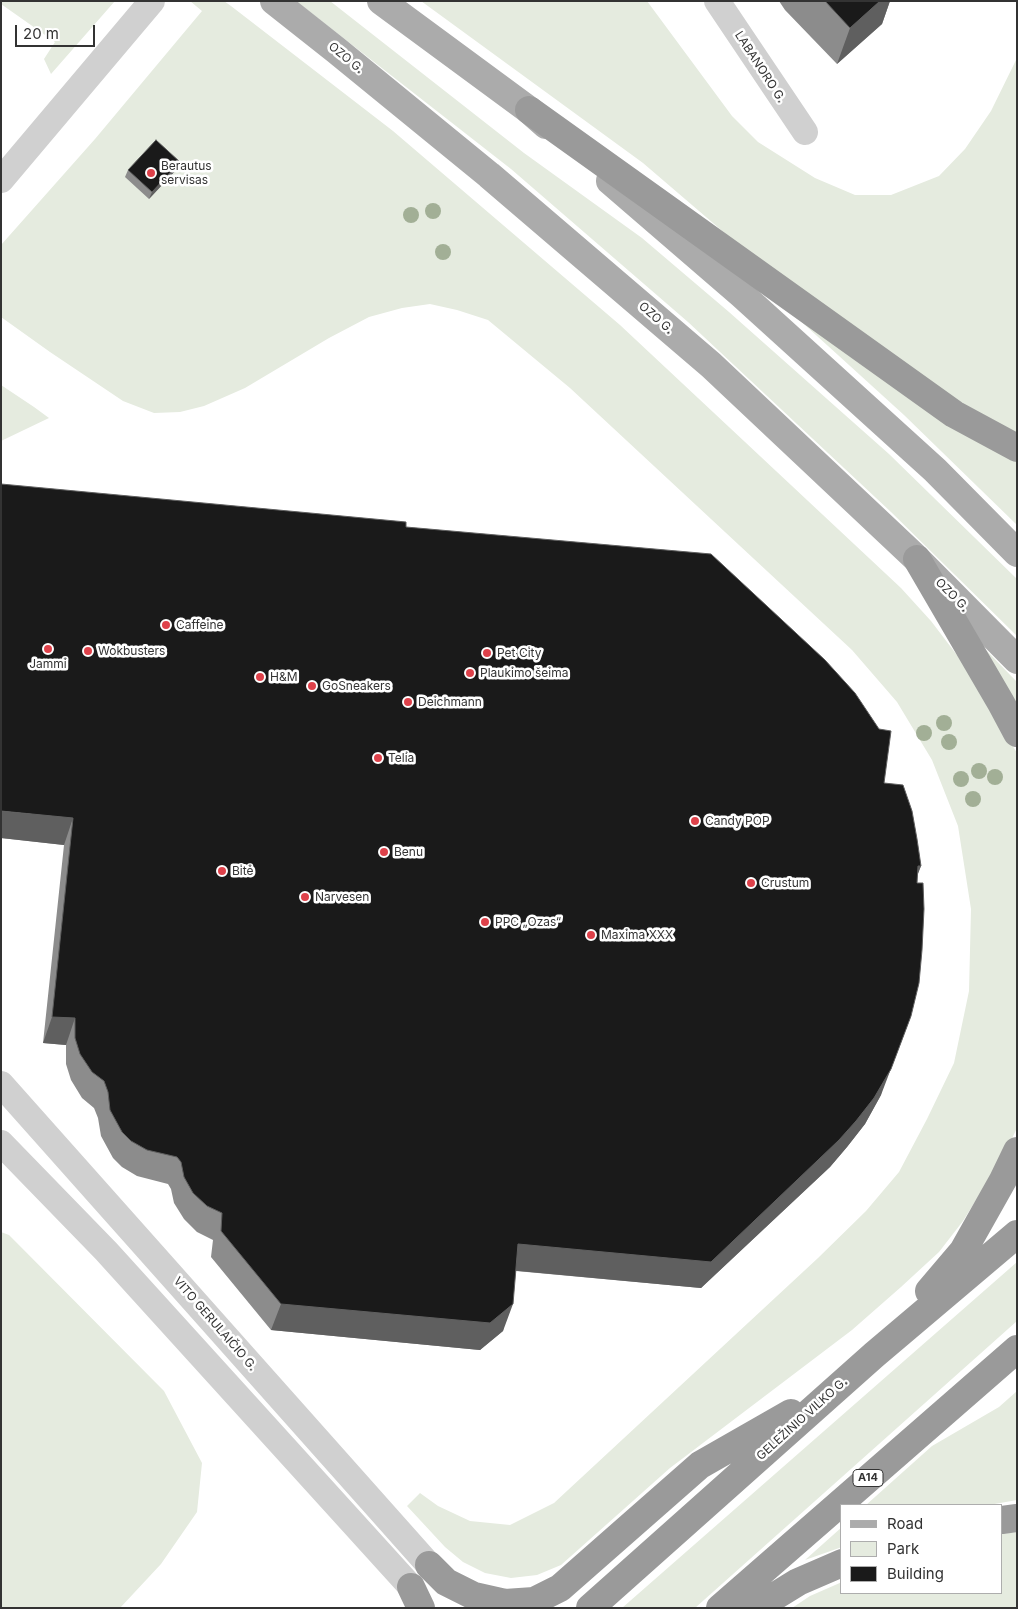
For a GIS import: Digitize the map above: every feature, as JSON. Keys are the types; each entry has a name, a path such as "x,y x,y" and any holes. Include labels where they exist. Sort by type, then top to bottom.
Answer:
{"highway":[{"path":"529,110 946,408 1017,448"},
{"path":"917,559 1017,733"},
{"path":"874,1355 963,1251 1017,1151"},
{"name":"GELEŽINIO VILKO G.","path":"590,1608 874,1355 1017,1234"},
{"name":"A14","path":"720,1608 1017,1349"},
{"path":"429,1565 446,1582 474,1596 505,1603 534,1601 560,1588 700,1465 840,1385"},
{"path":"1003,1520 1017,1518"},
{"path":"756,1608 798,1582 840,1564"}],"main road":[{"name":"OZO G.","path":"274,1 489,175 711,365 917,559 1017,660"},
{"path":"382,1 529,110 741,294 935,470 1017,553"}],"street":[{"path":"1,180 152,1"},
{"name":"LABANORO G.","path":"717,1 805,132"},
{"name":"VITO GERULAIČIO G.","path":"1,1084 429,1565"},
{"path":"1,1143 106,1251 416,1597"}],"green space":[{"path":"1,1 115,1 51,74 44,59 55,42 1,4"},
{"path":"190,1 224,1 231,6 393,131 620,325 901,588 931,621 963,663 1017,753 1017,1128 1004,1155 963,1221 939,1252 901,1287 852,1330 670,1468 561,1565 537,1575 511,1578 485,1573 463,1562 445,1547 407,1506 420,1493 438,1506 470,1521 510,1525 554,1503 818,1258 866,1211 899,1172 954,1063 969,991 971,909 958,826 932,760 897,702 852,650 570,388 488,320 430,304 402,308 369,317 329,338 245,388 204,406 180,412 154,413 123,401 1,317 1,245 95,139 202,11"},
{"path":"296,1 330,1 524,153 642,238 729,312 889,454 1017,579 1017,636 891,512 688,322 511,169"},
{"path":"421,1 647,1 732,116 758,142 815,178 855,195 891,195 939,176 965,149 991,111 1017,58 1017,439 949,402 769,271 643,163"},
{"path":"795,316 1017,461 1017,525 904,415"},
{"path":"1,385 34,407 49,418 1,441"},
{"path":"986,650 1017,682 1017,707"},
{"path":"1,1232 9,1235 164,1391 202,1463 197,1512 161,1564 120,1608 1,1608"},
{"path":"1017,1262 1017,1321 695,1608 622,1608"},
{"path":"1017,1391 1017,1500 995,1504 867,1504 932,1446 999,1407"},
{"path":"840,1529 840,1548 805,1560"},
{"path":"1017,1532 1017,1608 792,1608 810,1596 840,1583 840,1594 1003,1594 1003,1534"}],"building":[{"path":"825,1 880,1 850,28"},
{"name":"Berautus servisas","path":"156,140 180,162 152,192 128,170"},
{"name":"PPC „Ozas“","path":"1,484 406,522 406,527 711,554 825,660 855,693 879,729 891,731 884,783 903,785 912,811 921,866 918,866 917,883 923,883 924,909 919,983 911,1016 891,1069 874,1098 839,1140 711,1262 518,1244 513,1304 490,1323 281,1304 221,1231 222,1213 207,1206 193,1193 184,1177 181,1162 177,1157 147,1150 131,1141 122,1132 110,1110 108,1092 104,1081 92,1072 80,1054 75,1038 75,1018 52,1017 73,818 1,811"}],"place":[{"name":"Berautus servisas","path":"151,173"},
{"name":"Caffeine","path":"166,625"},
{"name":"Jammi","path":"48,649"},
{"name":"Wokbusters","path":"88,651"},
{"name":"Pet City","path":"487,653"},
{"name":"Plaukimo šeima","path":"470,673"},
{"name":"H&M","path":"260,677"},
{"name":"GoSneakers","path":"312,686"},
{"name":"Deichmann","path":"408,702"},
{"name":"Telia","path":"378,758"},
{"name":"Candy POP","path":"695,821"},
{"name":"Benu","path":"384,852"},
{"name":"Bitė","path":"222,871"},
{"name":"Crustum","path":"751,883"},
{"name":"Narvesen","path":"305,897"},
{"name":"PPC „Ozas“","path":"485,922"},
{"name":"Maxima XXX","path":"591,935"}]}
